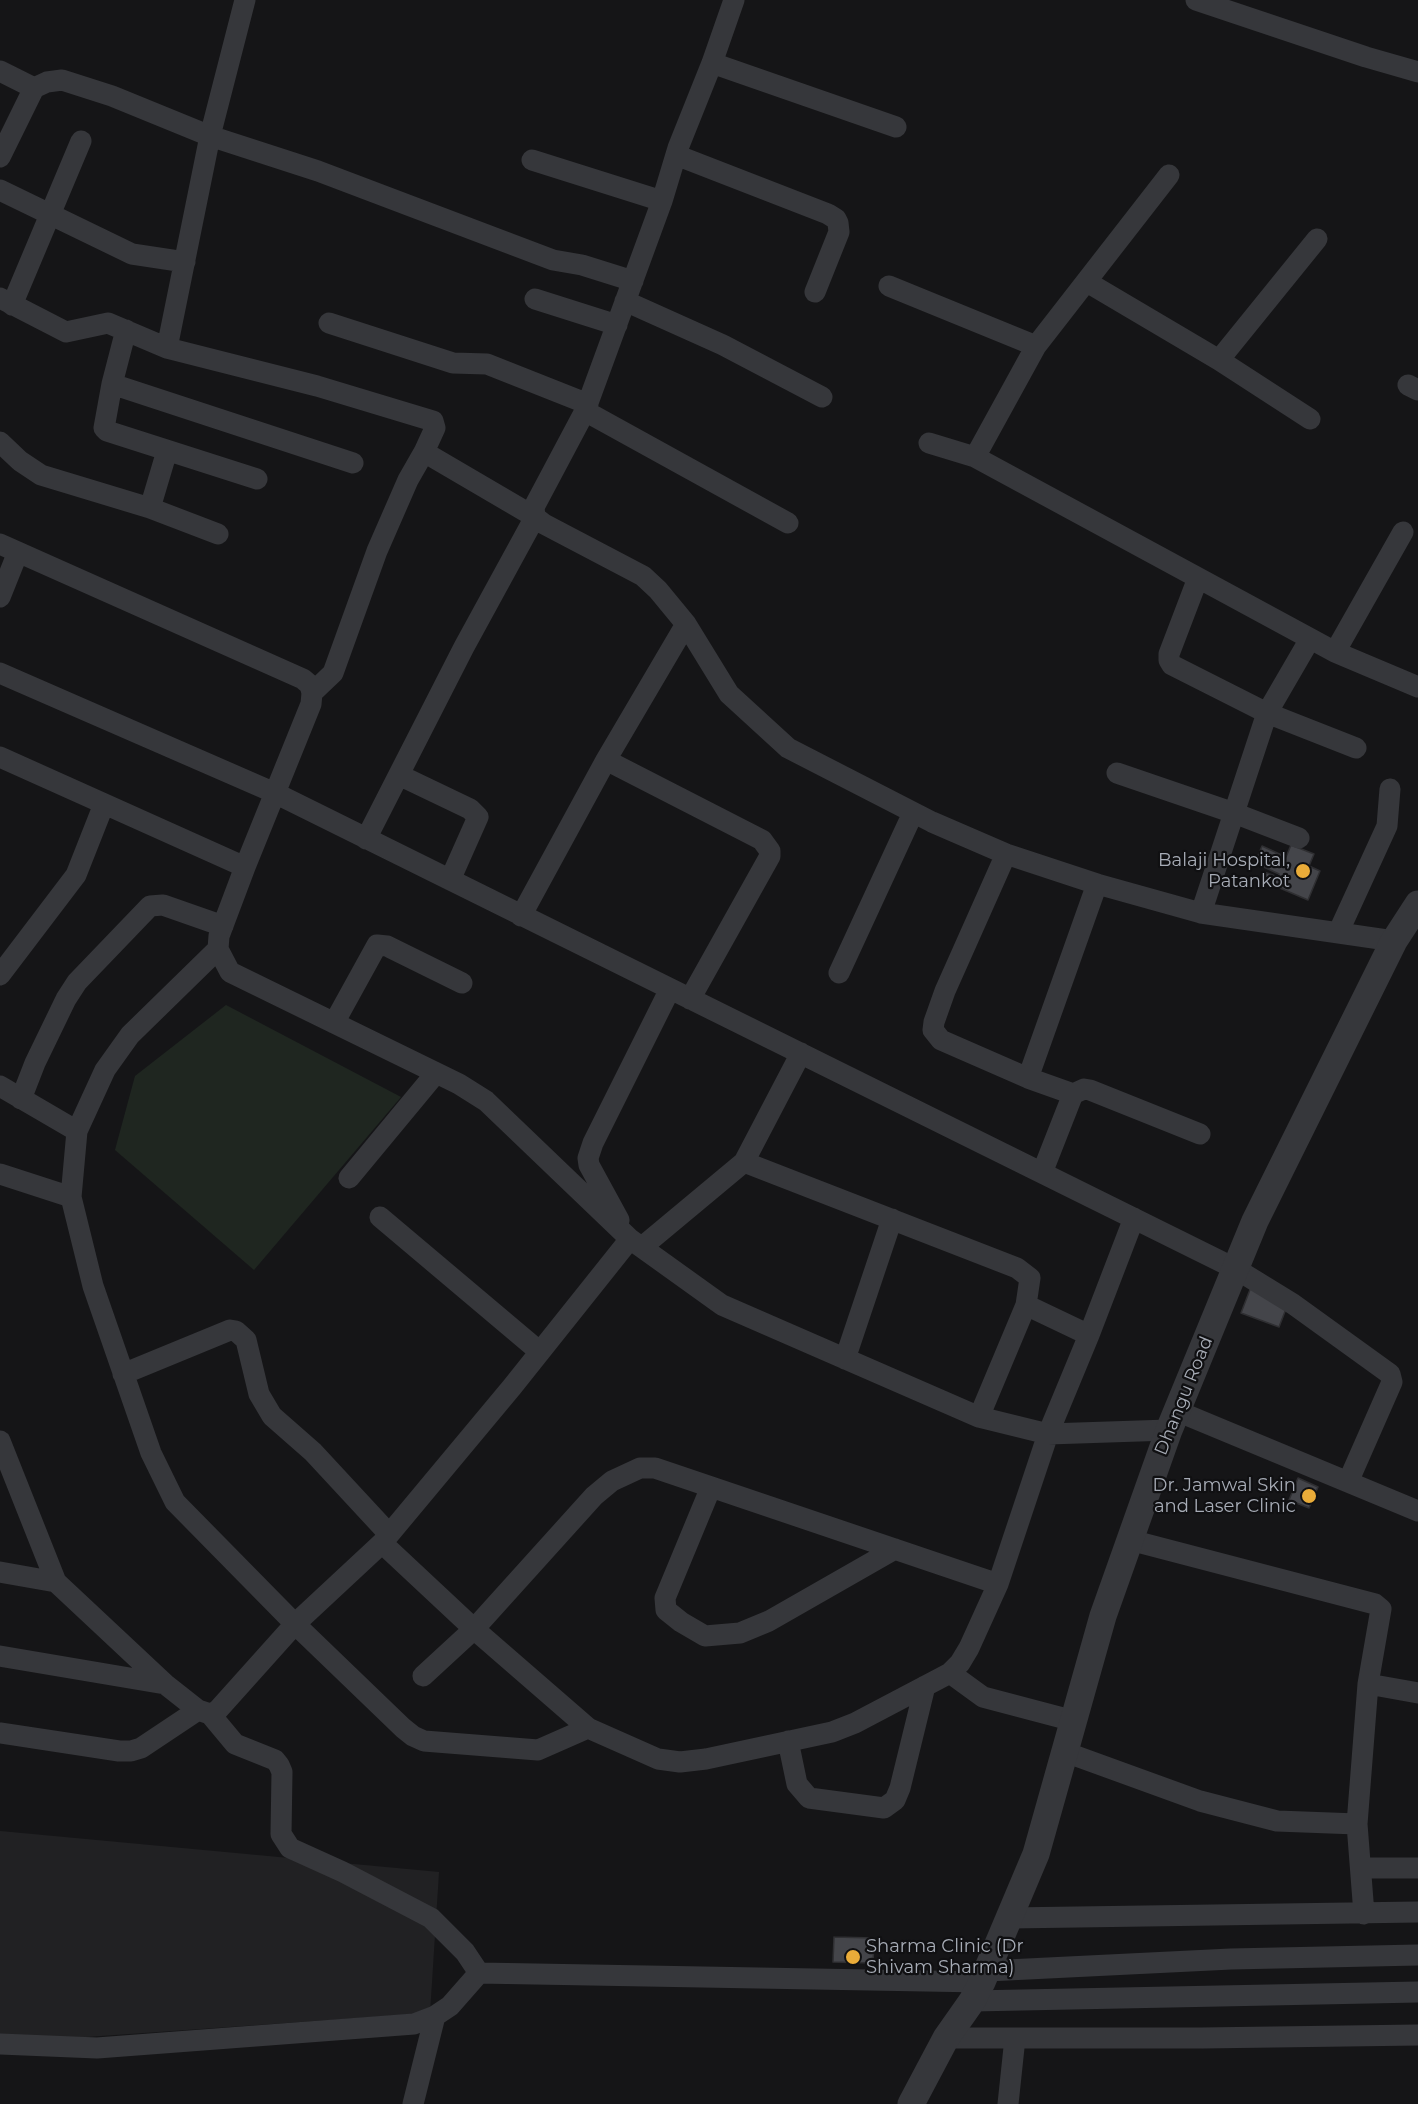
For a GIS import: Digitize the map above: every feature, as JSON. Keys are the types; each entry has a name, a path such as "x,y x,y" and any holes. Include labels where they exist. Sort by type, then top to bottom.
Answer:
{"street":[{"path":"167,348 210,136 245,0"},
{"path":"366,839 464,647 535,517 534,507 586,408 734,0"},
{"path":"1196,0 1418,72"},
{"path":"712,63 896,127"},
{"path":"0,71 34,88"},
{"path":"0,157 34,88 47,82 62,80 112,96 210,136 318,171 553,260 582,265 723,345 822,397"},
{"path":"81,141 51,215 6,302 66,332 102,323 113,325 167,348 317,386 433,421 435,428 408,480 377,551 333,672 312,693"},
{"path":"676,155 836,219 839,232 815,292"},
{"path":"532,160 662,201"},
{"path":"975,457 1036,346 1169,175"},
{"path":"0,190 132,254 184,262"},
{"path":"1219,360 1317,239"},
{"path":"1087,282 1219,360 1310,419"},
{"path":"889,286 1036,346"},
{"path":"535,299 617,325"},
{"path":"328,323 453,363 487,364 586,408 788,524"},
{"path":"126,330 112,384 104,428 107,431 257,479"},
{"path":"112,384 353,463"},
{"path":"0,442 20,461 41,475 150,508 218,534"},
{"path":"929,443 975,457 1335,652 1418,687"},
{"path":"150,508 167,451"},
{"path":"424,452 544,524 643,576 658,590 686,624 729,694 788,748 914,813 1006,854 1097,884 1201,913 1338,933 1408,926"},
{"path":"1335,652 1403,532"},
{"path":"0,597 9,548 303,679 310,685 312,693 311,704 223,926 218,949 130,1035 105,1070 77,1131 71,1197 93,1286 151,1453 175,1502 295,1624 403,1728 424,1741 538,1750 588,1728"},
{"path":"1198,578 1169,654 1172,665 1267,713 1356,748"},
{"path":"522,916 606,760 686,624"},
{"path":"1201,913 1267,713 1310,639"},
{"path":"0,673 275,793 1236,1269 1293,1304 1390,1374 1392,1382 1348,1482"},
{"path":"606,760 762,840 770,851 770,856 690,999"},
{"path":"2,764 104,804 245,867"},
{"path":"1116,773 1234,813 1299,838"},
{"path":"399,775 470,809 478,816 450,880"},
{"path":"1338,933 1387,826 1390,789"},
{"path":"0,975 76,875 104,804"},
{"path":"839,972 914,813"},
{"path":"1006,854 945,991 933,1030 941,1040 1028,1078 1073,1094 1084,1089 1090,1090 1200,1134"},
{"path":"1028,1078 1097,884"},
{"path":"21,1099 35,1063 66,999 78,982 150,906 163,905 223,926"},
{"name":"Dhangu Road","path":"911,2104 946,2038 980,1984 1036,1854 1103,1616 1173,1421 1255,1221 1408,926"},
{"path":"334,1023 377,945 387,946 462,982"},
{"path":"218,949 230,972 436,1073 486,1101 636,1243 722,1305 979,1417 1048,1434 1173,1421 1348,1482 1418,1511"},
{"path":"636,1243 589,1165 588,1158 593,1143 670,988"},
{"path":"0,1733 132,1751 204,1712 218,1711 295,1624 386,1539 540,1352 636,1243 744,1162 801,1053"},
{"path":"349,1178 436,1073"},
{"path":"0,1086 77,1131"},
{"path":"1042,1173 1073,1094"},
{"path":"744,1162 1026,1273 1031,1282 1026,1305 979,1417"},
{"path":"0,1174 71,1197"},
{"path":"380,1217 540,1352"},
{"path":"123,1374 230,1330 243,1335 259,1394 267,1409 313,1452 386,1539 474,1629 588,1728 658,1758 680,1762 706,1760 832,1732 855,1723 950,1673 960,1663 998,1584 1048,1434 1134,1218"},
{"path":"845,1359 892,1219"},
{"path":"1026,1305 1089,1335"},
{"path":"0,1441 56,1582 165,1684 204,1712 235,1744 275,1760 279,1765 282,1772 281,1834 290,1848 431,1918 465,1952 479,1973"},
{"path":"423,1677 474,1629 594,1496 612,1482 640,1468 655,1468 998,1584"},
{"path":"711,1487 665,1598 666,1610 705,1636 740,1633 769,1621 895,1549"},
{"path":"1130,1540 1379,1606 1382,1613 1368,1684 1358,1824 1365,1914"},
{"path":"0,1572 56,1582"},
{"path":"0,1656 165,1684"},
{"path":"950,1673 983,1696 1074,1721"},
{"path":"1368,1684 1418,1693"},
{"path":"788,1741 797,1784 809,1798 884,1808 894,1800 900,1788 925,1686"},
{"path":"1065,1752 1200,1801 1277,1821 1358,1824"},
{"path":"1361,1868 1418,1868"},
{"path":"1009,1918 1418,1912"},
{"path":"980,1984 1231,1959 1418,1955"},
{"path":"0,2044 97,2048 414,2024 435,2016 450,2006 479,1973 1418,1992"},
{"path":"413,2104 435,2016"},
{"path":"946,2038 1418,2035"},
{"path":"1008,2104 1015,2038"}],"shaded area":[{"path":"226,1005 401,1097 254,1270 115,1150 135,1076"},
{"path":"0,1831 439,1872 430,2013 0,2043"}],"building":[{"path":"1291,845 1314,854 1309,866 1320,871 1308,900 1261,880 1264,872 1278,877 1279,874 1255,863 1262,846 1286,857"},
{"path":"1251,1287 1289,1301 1279,1327 1241,1313"},
{"path":"1298,1478 1318,1487 1309,1508 1289,1500"},
{"path":"834,1937 874,1938 873,1963 833,1962"}],"place":[{"name":"Balaji Hospital, Patankot","path":"1303,871"},
{"name":"Dr. Jamwal Skin and Laser Clinic","path":"1309,1496"},
{"name":"Sharma Clinic (Dr Shivam Sharma)","path":"853,1957"}]}
